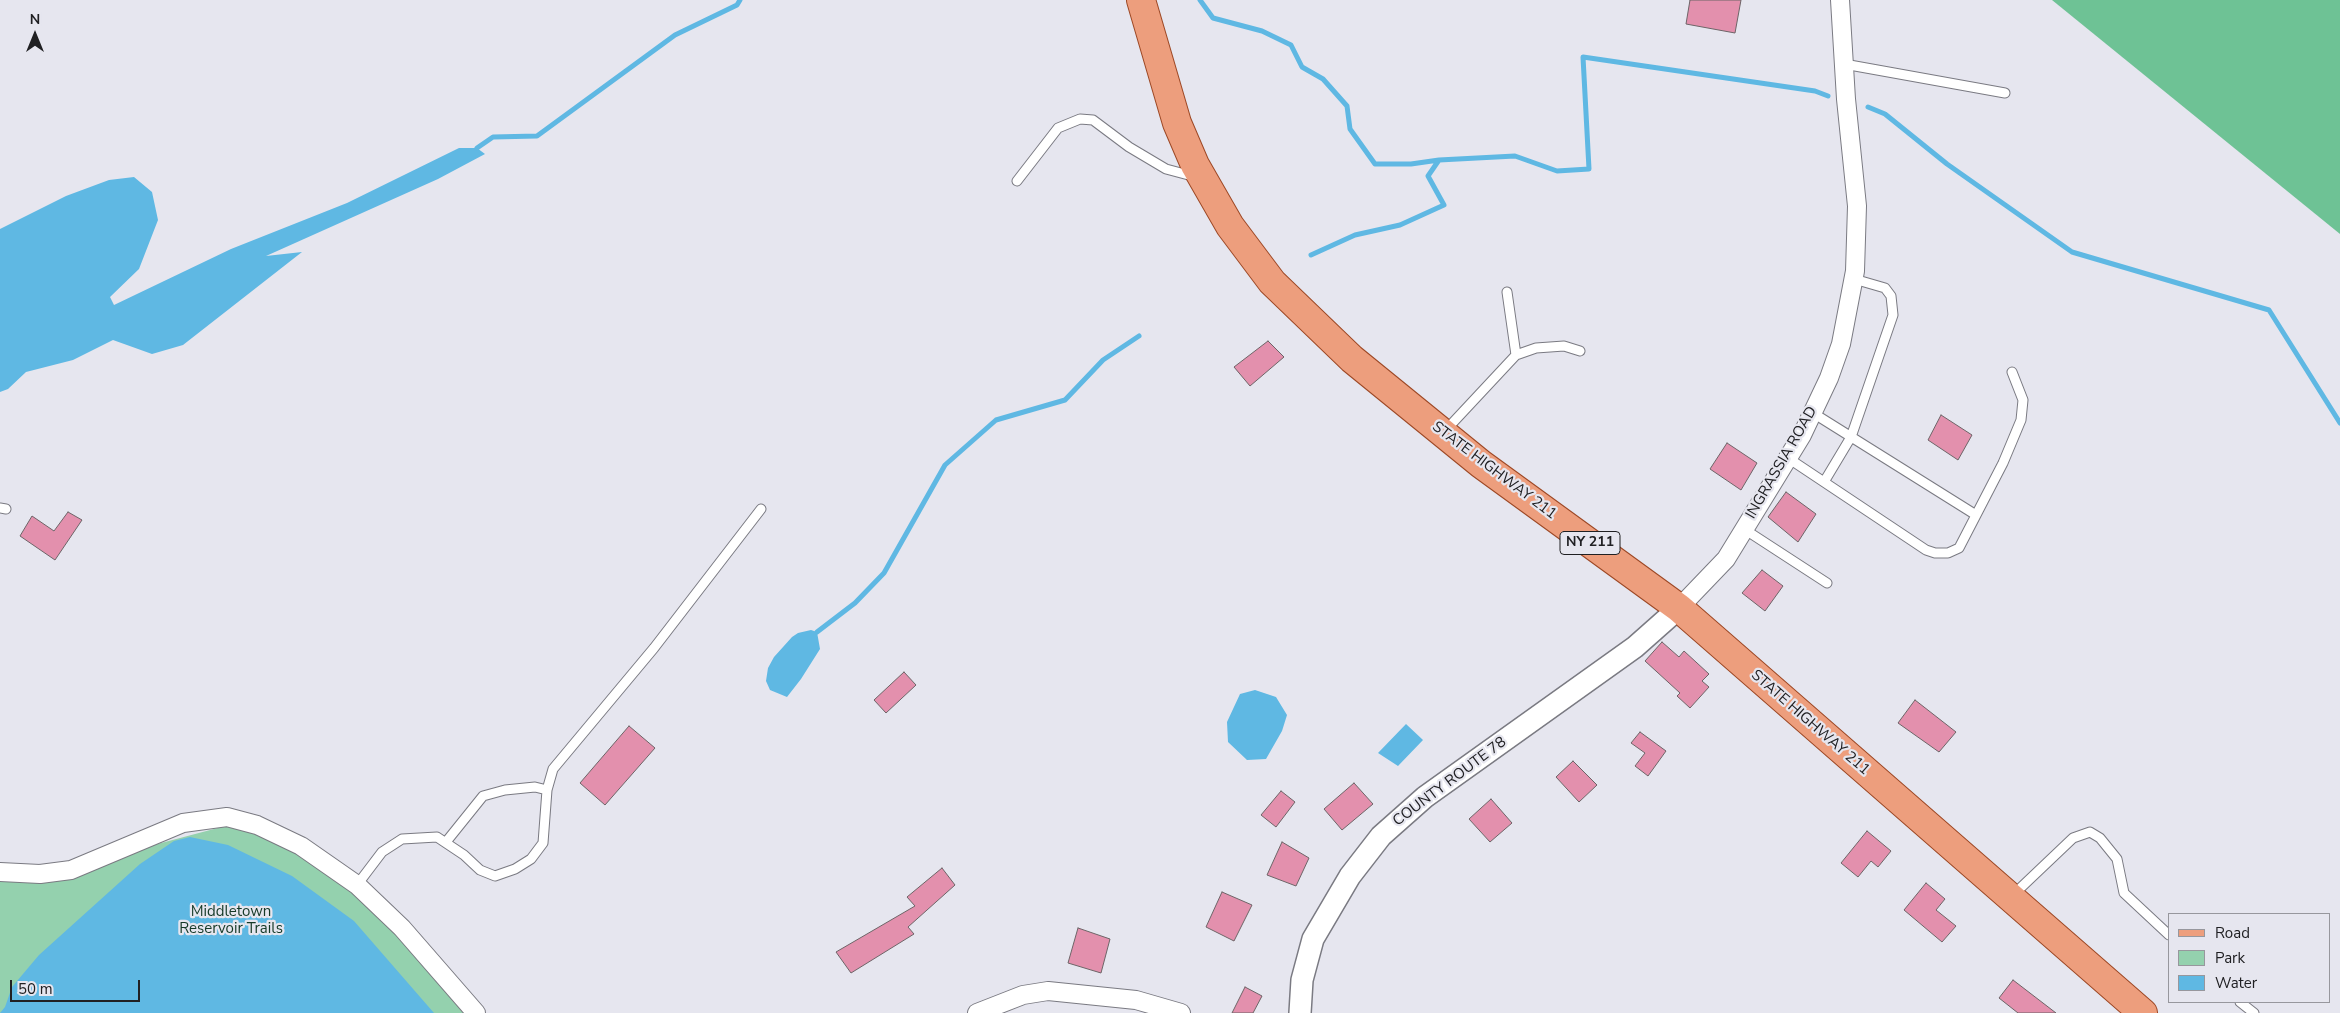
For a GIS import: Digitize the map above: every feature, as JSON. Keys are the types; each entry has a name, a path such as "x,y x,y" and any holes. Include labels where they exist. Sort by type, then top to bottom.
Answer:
{"main road":[{"name":"STATE HIGHWAY 211","path":"1141,0 1177,123 1203,179 1230,226 1272,282 1352,359 1443,434 1481,464 1679,608 2143,1013"}],"street":[{"name":"INGRASSIA ROAD","path":"1679,608 1726,559 1788,458 1812,413 1841,344 1854,279 1857,206 1840,0"},
{"name":"COUNTY ROUTE 78","path":"1300,1013 1302,980 1313,939 1350,876 1381,836 1425,797 1635,647 1679,608"},
{"path":"0,872 40,874 71,870 183,823 226,817 257,825 301,846 357,885 402,928 476,1013"},
{"path":"977,1013 1023,995 1048,992 1136,1000 1181,1013"}],"lane":[{"path":"1844,64 2005,93"},
{"path":"1017,181 1058,128 1080,119 1093,120 1129,146 1166,169 1203,179"},
{"path":"1824,482 1851,437 1893,315 1891,296 1885,288 1854,279"},
{"path":"1507,292 1516,355"},
{"path":"1443,434 1516,355 1536,348 1564,346 1580,351"},
{"path":"1788,458 1926,550 1935,553 1948,553 1960,548 2021,420 2023,400 2012,372"},
{"path":"1812,413 1976,515"},
{"path":"357,885 382,852 402,840 437,837 464,855 480,870 495,876 515,869 531,858 544,843 546,790 553,769 654,648 762,509"},
{"path":"1744,528 1827,583"},
{"path":"446,842 483,796 504,790 535,788 546,790"},
{"path":"2010,898 2073,838 2090,832 2100,838 2117,859 2124,893 2168,934"},
{"path":"2241,1003 2254,1013"}],"green space":[{"path":"2052,0 2340,0 2340,234"},
{"name":"Middletown Reservoir Trails","path":"229,825 264,832 338,881 373,907 483,1013 0,1013 0,863 29,871 131,851"}],"water":[{"path":"459,148 477,148 485,154 438,179 266,256 302,252 183,345 152,354 113,340 73,360 26,372 8,389 0,392 0,229 66,196 109,180 134,177 152,192 158,220 139,269 110,297 114,305 231,249 347,203"},
{"path":"811,630 817,632 820,649 801,679 787,697 770,690 766,681 768,668 774,657 792,637 798,633"},
{"path":"1255,690 1276,697 1287,715 1282,731 1266,759 1247,760 1228,742 1227,722 1240,694"},
{"path":"1406,724 1423,740 1398,766 1378,753"},
{"name":"Middletown Reservoir Trails","path":"190,837 228,845 292,876 354,921 434,1013 0,1013 5,1007 12,987 39,955 140,864 174,841"}],"building":[{"path":"1690,0 1741,0 1735,33 1686,24"},
{"path":"1268,341 1284,357 1250,386 1234,367"},
{"path":"1941,415 1972,435 1958,460 1928,440"},
{"path":"1727,443 1757,463 1741,490 1710,469"},
{"path":"1786,492 1816,514 1798,542 1768,517"},
{"path":"68,512 82,520 55,560 20,536 32,516 54,531"},
{"path":"1762,570 1783,586 1765,611 1742,593"},
{"path":"1662,642 1679,657 1684,651 1709,674 1702,681 1709,687 1690,708 1677,696 1680,693 1645,661"},
{"path":"904,672 916,685 886,713 874,700"},
{"path":"1915,700 1956,732 1939,752 1898,723"},
{"path":"629,726 655,748 605,805 580,783"},
{"path":"1640,732 1666,751 1648,776 1635,766 1645,753 1631,743"},
{"path":"1573,761 1597,785 1579,802 1556,777"},
{"path":"1354,783 1373,804 1342,830 1324,809"},
{"path":"1281,791 1295,802 1276,827 1261,815"},
{"path":"1491,799 1512,823 1490,842 1469,819"},
{"path":"1867,831 1891,851 1878,867 1871,861 1858,877 1841,863"},
{"path":"1282,842 1309,858 1296,886 1267,875"},
{"path":"942,868 955,885 908,927 914,934 851,973 836,952 915,906 907,897"},
{"path":"1926,883 1945,899 1936,910 1956,926 1942,942 1904,910"},
{"path":"1222,892 1252,905 1234,941 1206,927"},
{"path":"1078,928 1110,939 1101,973 1068,963"},
{"path":"2013,980 2056,1013 2018,1013 1999,998"},
{"path":"1245,987 1262,996 1253,1013 1232,1013"}],"waterway":[{"path":"477,148 493,137 537,136 675,35 737,5 740,0"},
{"path":"1200,0 1213,18 1262,31 1291,45 1302,67 1323,79 1347,106 1350,129 1375,164 1411,164 1439,160"},
{"path":"1311,255 1355,235 1400,225 1444,205 1428,176 1439,160 1515,156 1557,171 1589,169 1583,57 1815,91 1828,96"},
{"path":"1868,107 1885,114 1947,164 2072,252 2269,310 2340,423"},
{"path":"817,632 855,603 884,573 945,465 996,420 1065,400 1103,360 1139,336"}]}
